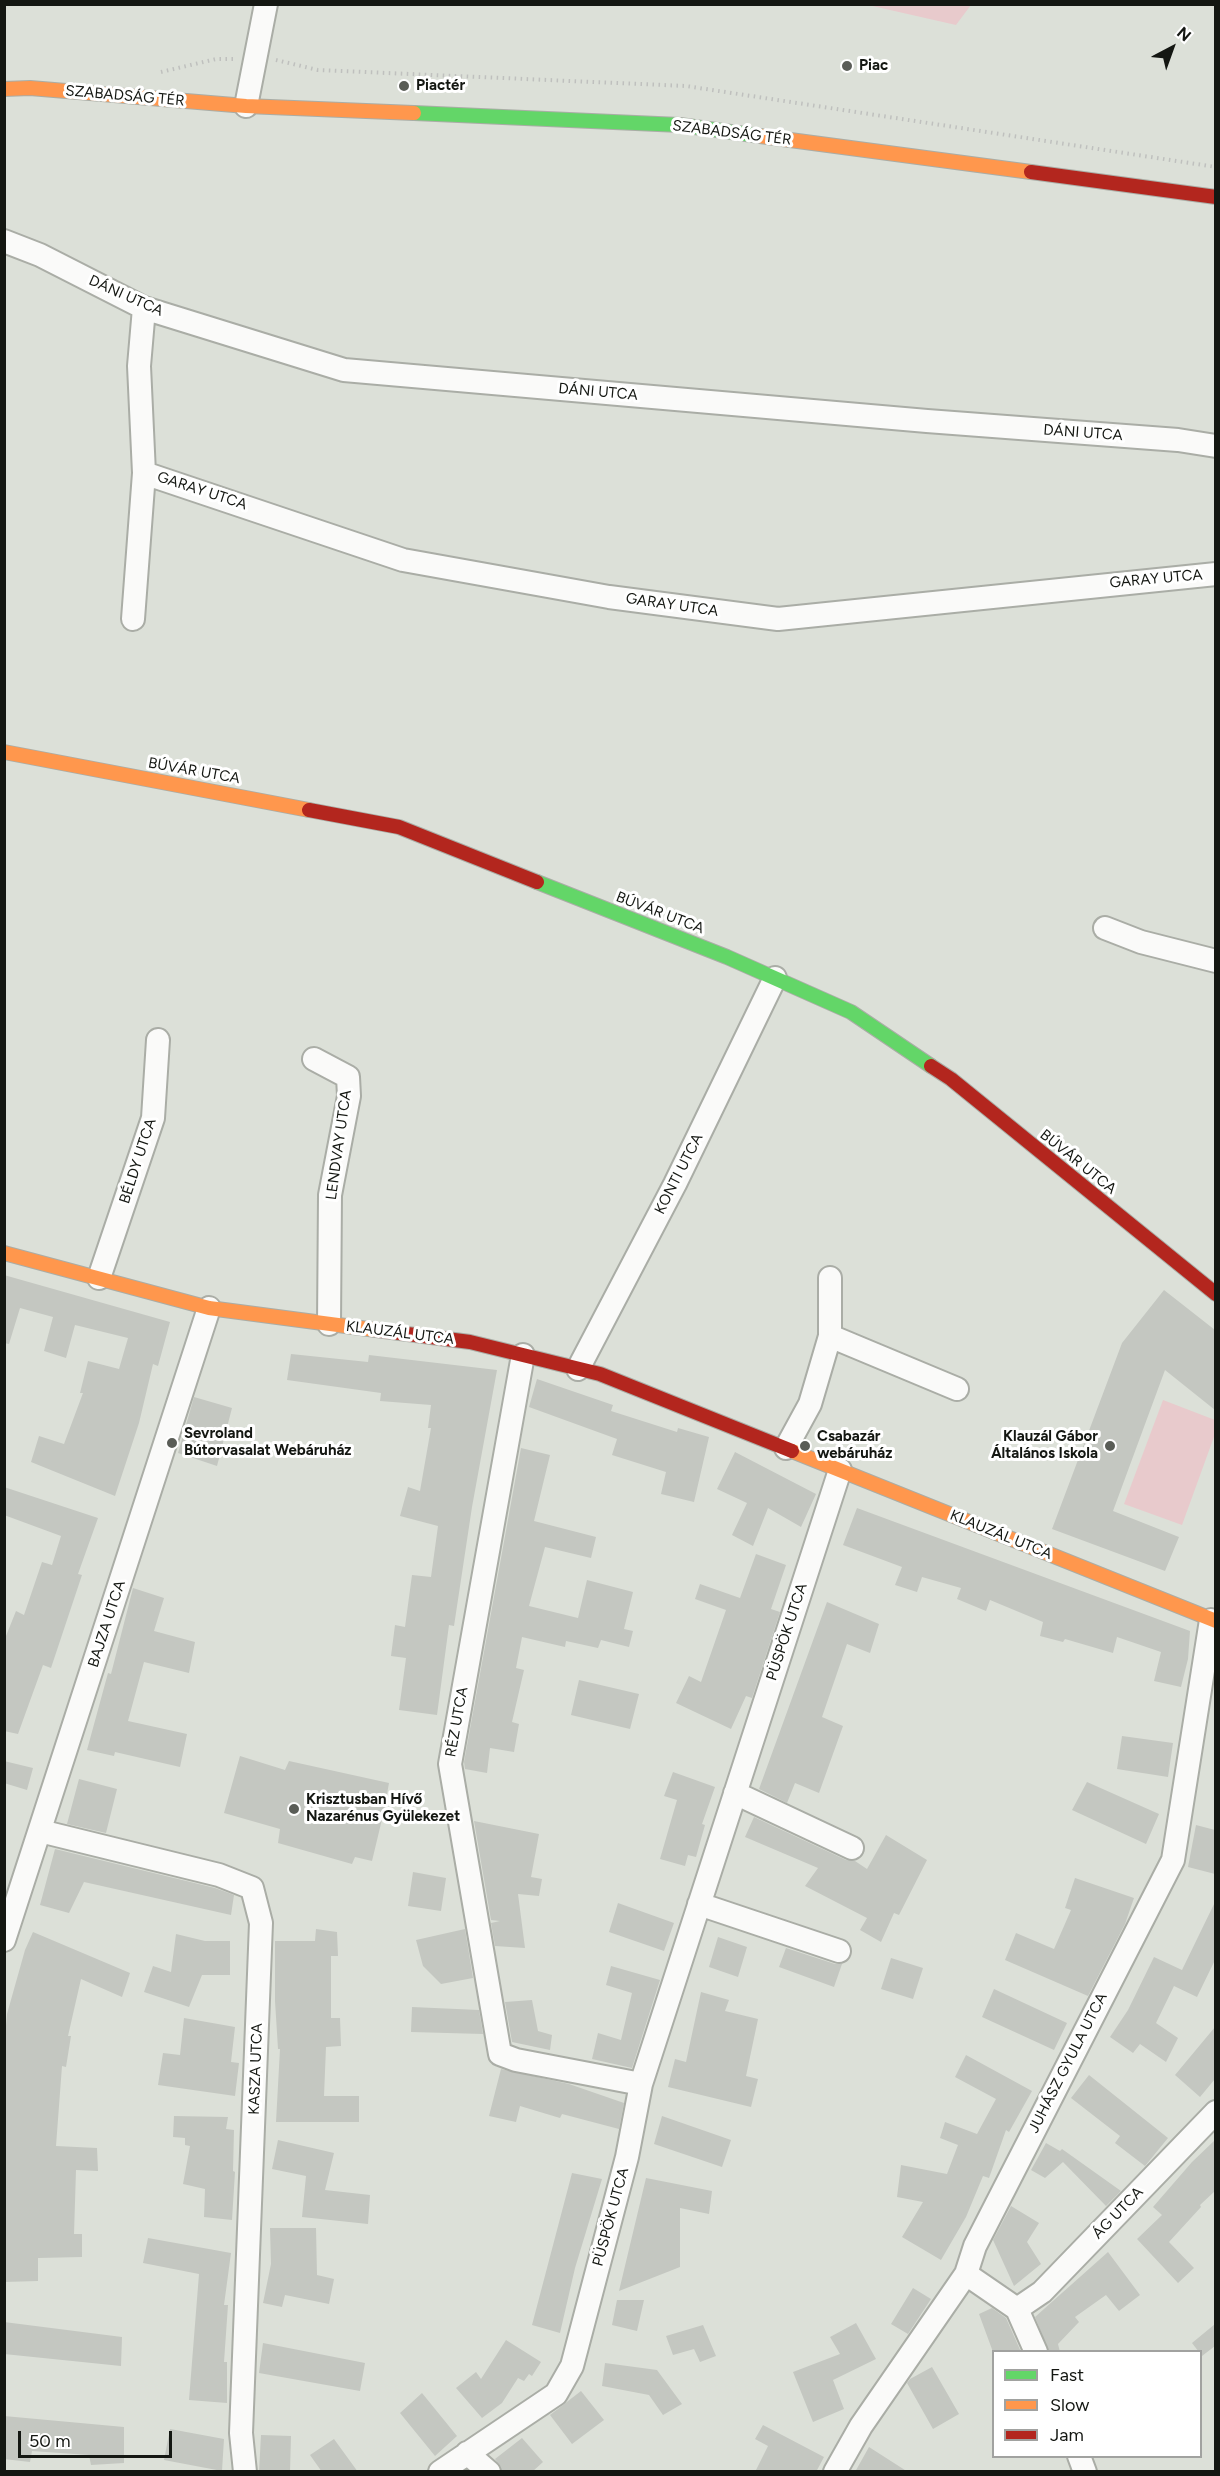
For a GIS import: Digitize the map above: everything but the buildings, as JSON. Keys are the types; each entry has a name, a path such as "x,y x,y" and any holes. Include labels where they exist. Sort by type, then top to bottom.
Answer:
{"street":[{"path":"246,106 266,4"},
{"name":"SZABADSÁG TÉR","path":"4,89 30,88 246,106 680,125 1215,197"},
{"name":"DÁNI UTCA","path":"4,241 40,255 144,308 344,370 927,421 1178,440 1215,446"},
{"name":"GARAY UTCA","path":"133,619 144,473 140,366 144,308"},
{"name":"GARAY UTCA","path":"144,473 403,560 609,597 778,619 1215,574"},
{"name":"BÚVÁR UTCA","path":"4,752 399,827 728,957 851,1012 951,1079 1215,1294"},
{"path":"1105,928 1141,942 1215,961"},
{"name":"KONTI UTCA","path":"578,1369 675,1184 775,978"},
{"name":"BÉLDY UTCA","path":"99,1278 153,1118 158,1040"},
{"name":"LENDVAY UTCA","path":"314,1059 348,1077 349,1096 330,1195 329,1324"},
{"name":"KLAUZÁL UTCA","path":"4,1253 209,1308 470,1342 600,1374 1213,1620"},
{"path":"786,1448 810,1404 830,1336 830,1278"},
{"name":"BAJZA UTCA","path":"4,1940 209,1308"},
{"path":"830,1336 957,1389"},
{"name":"RÉZ UTCA","path":"523,1355 450,1764 500,2054 516,2060 641,2084"},
{"name":"PÜSPÖK UTCA","path":"440,2472 556,2394 572,2366 627,2157 641,2084 840,1470"},
{"name":"JUHÁSZ GYULA UTCA","path":"835,2472 861,2426 966,2274 975,2246 1173,1860 1213,1620"},
{"path":"735,1793 852,1848"},
{"name":"KASZA UTCA","path":"40,1831 219,1875 252,1888 261,1923 241,2433 245,2472"},
{"path":"699,1904 839,1951"},
{"name":"ÁG UTCA","path":"1017,2309 1042,2292 1215,2112"},
{"path":"966,2274 1017,2309 1035,2350"},
{"path":"468,2453 489,2472"},
{"path":"1079,2458 1085,2472"}],"shaded area":[{"path":"971,4 956,25 868,5"},
{"path":"1163,1400 1215,1420 1215,1434 1182,1525 1124,1504"}],"traffic: fast":[{"path":"414,113 680,125 760,136"},
{"path":"537,882 727,957 851,1012 931,1066"}],"traffic: slow":[{"path":"4,89 30,88 246,106 414,113"},
{"path":"760,136 1031,172"},
{"path":"4,752 309,810"},
{"path":"4,1253 209,1308 376,1330"},
{"path":"792,1451 1216,1621"}],"traffic: jam":[{"path":"1031,172 1216,197"},
{"path":"309,810 399,827 537,882"},
{"path":"931,1066 951,1079 1216,1294"},
{"path":"376,1330 470,1342 600,1374 792,1451"}],"place":[{"name":"Piac","path":"847,66"},
{"name":"Piactér","path":"404,86"},
{"name":"Sevroland Bútorvasalat Webáruház","path":"172,1443"},
{"name":"Csabazár webáruház","path":"805,1446"},
{"name":"Klauzál Gábor Általános Iskola","path":"1110,1446"},
{"name":"Krisztusban Hívő Nazarénus Gyülekezet","path":"294,1809"}]}
